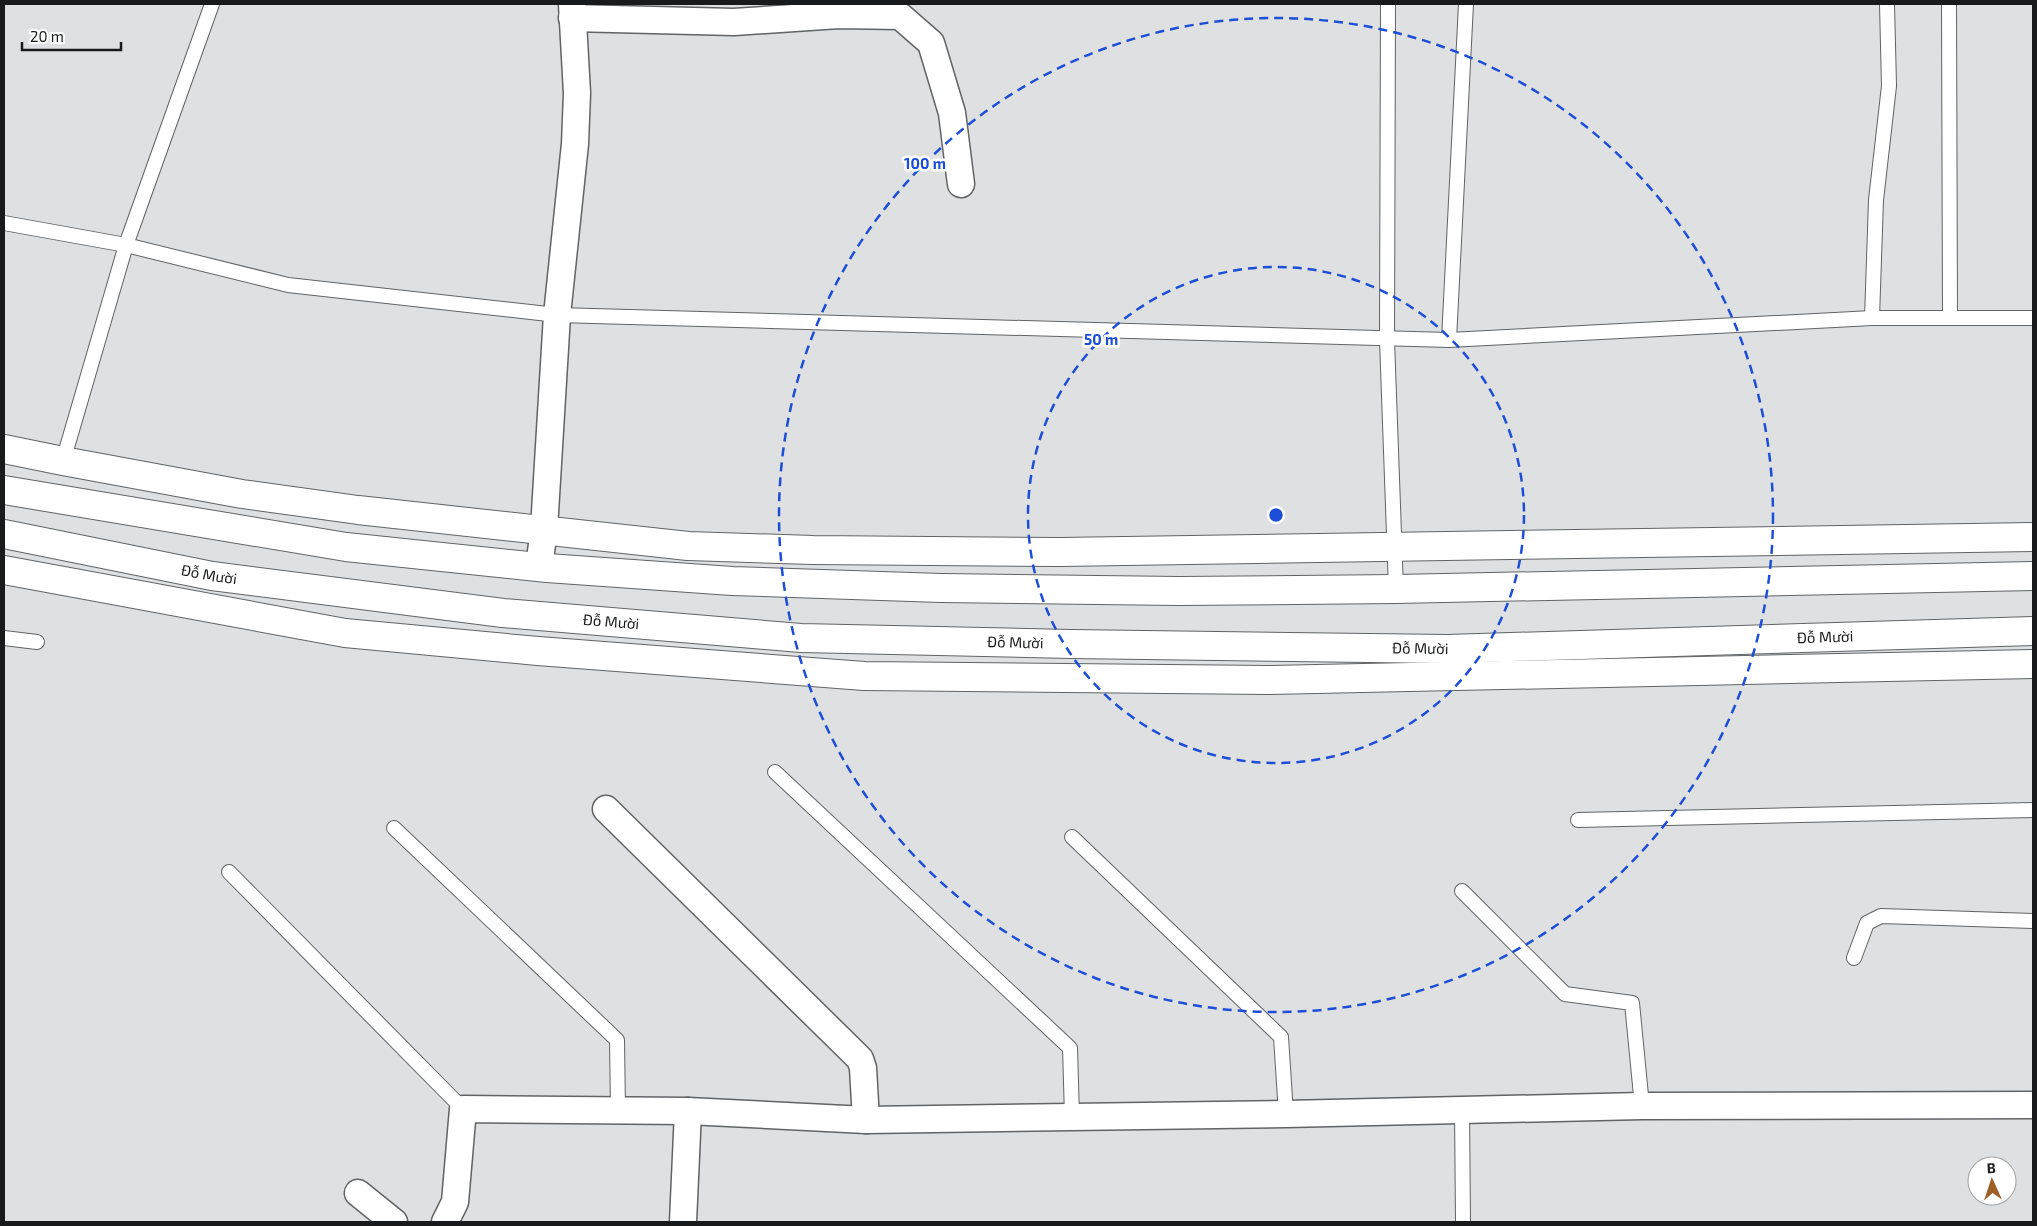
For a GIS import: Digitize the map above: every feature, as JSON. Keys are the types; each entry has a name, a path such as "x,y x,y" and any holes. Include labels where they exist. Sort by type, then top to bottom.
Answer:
{"highway":[{"path":"4,448 62,461 242,494 358,510 688,546 813,550 1060,552 2033,537"},
{"path":"4,490 346,547 539,567 732,582 941,588 1179,590 1396,588 2033,576"},
{"name":"Đỗ Mười","path":"4,534 212,576 503,613 801,638 1062,644 1447,649 2033,631"},
{"name":"Đỗ Mười","path":"4,570 345,633 864,676 1267,680 2033,664"}],"street":[{"path":"539,567 544,529 557,315 574,144 577,93 572,11 734,22 839,15 900,16 932,43 952,113 961,184"},
{"path":"606,809 860,1059 863,1068 866,1120"},
{"path":"445,1222 455,1202 463,1109 618,1110 866,1120 1286,1114 1642,1106 2033,1105"},
{"path":"683,1222 688,1112"},
{"path":"358,1193 394,1222"}],"lane":[{"path":"62,461 126,245 212,4"},
{"path":"1388,4 1386,340 1396,588"},
{"path":"1449,340 1466,4"},
{"path":"1872,318 1876,200 1889,86 1887,4"},
{"path":"1949,4 1950,317"},
{"path":"4,223 126,245 288,284 557,315 1386,340 1449,340 1872,318 2033,318"},
{"path":"4,638 37,642"},
{"path":"775,772 1070,1048 1072,1116"},
{"path":"1578,820 2033,810"},
{"path":"394,828 617,1040 618,1110"},
{"path":"1072,837 1280,1037 1286,1114"},
{"path":"229,872 463,1109"},
{"path":"1462,891 1566,994 1632,1003 1642,1106"},
{"path":"1854,958 1867,923 1881,916 2033,921"},
{"path":"1462,1110 1463,1222"}]}
